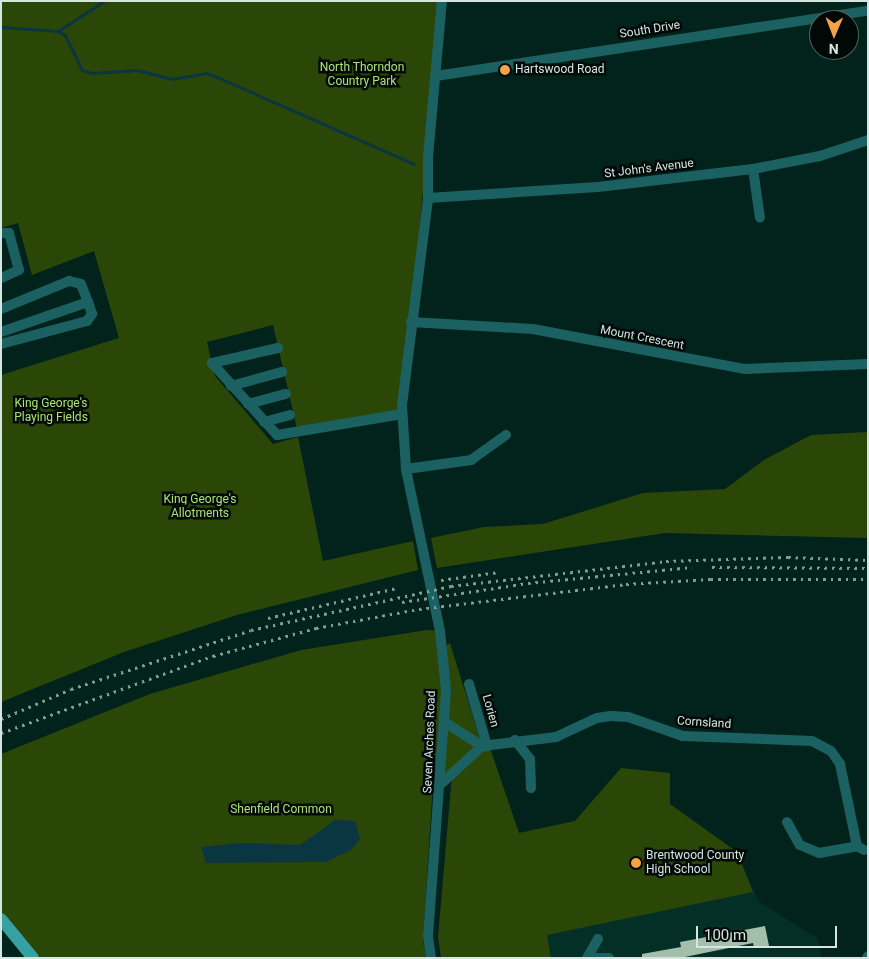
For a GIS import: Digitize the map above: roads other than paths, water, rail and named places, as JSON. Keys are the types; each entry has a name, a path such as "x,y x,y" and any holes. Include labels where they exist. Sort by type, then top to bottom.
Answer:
{"main road":[{"path":"1,919 33,958"}],"street":[{"path":"442,1 428,157 428,198 411,322 402,414 406,469 472,460 506,435"},
{"name":"South Drive","path":"436,76 868,11"},
{"name":"St John's Avenue","path":"428,198 598,187 753,169 820,156 868,140"},
{"path":"753,169 760,218"},
{"path":"1,234 9,233 19,270 1,278"},
{"path":"1,309 69,281 81,284 92,314 87,321 1,344"},
{"path":"1,332 88,302"},
{"name":"Mount Crescent","path":"411,322 533,329 744,369 868,364"},
{"path":"278,348 212,363 274,433 283,435 402,414"},
{"path":"232,386 282,372"},
{"path":"248,404 286,394"},
{"path":"264,422 290,415"},
{"name":"Seven Arches Road","path":"406,469 440,631 446,723 428,936 431,958"},
{"name":"Lorien","path":"469,684 484,746"},
{"name":"Cornsland","path":"484,746 515,740 556,737 597,718 611,716 628,717 683,736 812,741 831,751 840,764 861,848 818,852 800,845 787,822"},
{"path":"442,783 484,746 446,723"},
{"path":"515,740 530,759 531,788"},
{"path":"587,958 598,939"},
{"path":"595,958 610,958"}],"water":[{"path":"335,820 355,821 360,839 351,850 326,862 206,863 201,847 240,843 300,845"}],"waterway":[{"path":"58,31 104,1"},
{"path":"1,27 58,31 65,35 82,70 92,73 137,70 172,79 206,73 414,164"}],"railway":[{"path":"1,719 71,689 251,630 451,586 666,561 788,557 868,560"},
{"path":"402,602 528,583 692,567"},
{"path":"712,567 868,568"},
{"path":"441,580 498,572"},
{"path":"1,733 213,656 316,628 419,609 626,584 711,579 868,579"},
{"path":"268,618 397,588"}],"place":[{"name":"Hartswood Road","path":"505,70"},
{"name":"Brentwood County High School","path":"636,863"}],"park label":[{"name":"North Thorndon Country Park","path":"362,75"},
{"name":"King George's Playing Fields","path":"51,411"},
{"name":"King George's Allotments","path":"200,507"},
{"name":"Shenfield Common","path":"281,810"}]}
